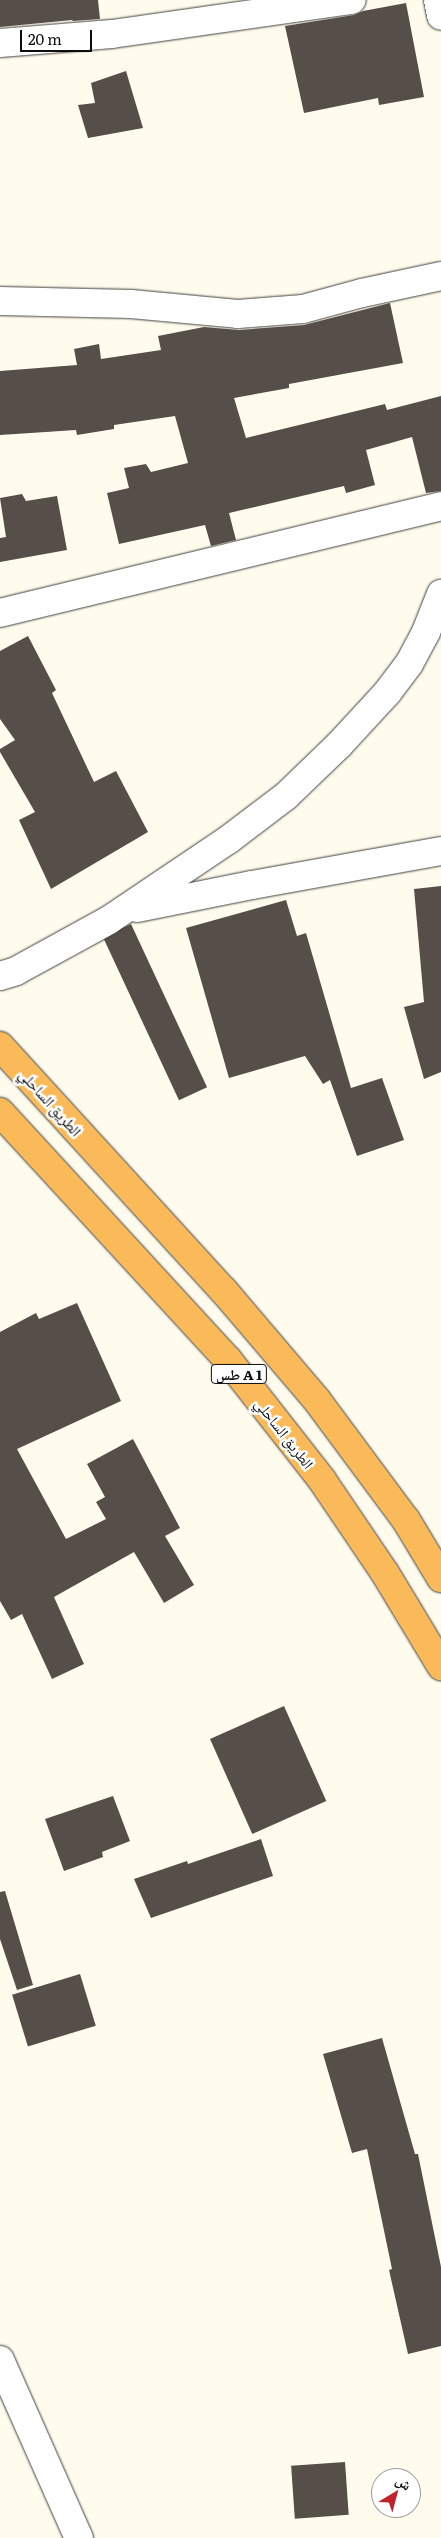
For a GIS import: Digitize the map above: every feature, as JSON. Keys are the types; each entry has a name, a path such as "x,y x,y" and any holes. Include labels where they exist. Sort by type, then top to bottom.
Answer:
{"highway":[{"name":"الطريق الساحلي","path":"0,1046 224,1291 316,1399 406,1520 441,1578"},
{"name":"الطريق الساحلي","path":"0,1112 228,1360 322,1480 385,1573 441,1666"}],"street":[{"path":"0,43 112,34 352,0"},
{"path":"438,0 441,16"},
{"path":"0,301 132,304 238,314 303,309 362,293 441,276"},
{"path":"0,613 441,506"},
{"path":"0,976 16,971 124,910 228,840 286,796 339,745 387,692 409,664 426,632 441,594"},
{"path":"124,910 252,884 441,851"},
{"path":"0,2360 79,2538"}],"building":[{"path":"0,0 98,0 100,19 0,27"},
{"path":"406,3 424,97 379,105 378,98 304,113 285,26 354,15 363,11"},
{"path":"126,71 143,128 88,138 78,105 95,103 91,83"},
{"path":"390,303 403,363 289,384 289,388 234,398 246,438 385,404 387,410 441,396 441,491 426,493 412,437 366,450 375,485 346,493 344,486 229,513 236,540 211,546 205,525 119,544 107,493 129,488 124,468 146,464 151,472 188,463 175,416 114,425 114,429 77,435 76,430 0,435 0,371 77,365 74,349 99,344 101,359 161,350 158,336 204,327 239,330 304,325"},
{"path":"22,494 26,501 57,496 67,550 0,562 0,538 6,537 0,498"},
{"path":"28,636 56,690 52,693 94,782 116,771 148,832 51,889 19,820 35,812 0,752 0,749 15,740 0,719 0,651"},
{"path":"441,886 441,1072 424,1079 404,1007 424,1002 414,889"},
{"path":"286,900 297,936 306,933 351,1088 382,1078 404,1140 357,1156 330,1080 323,1084 305,1056 229,1078 186,928"},
{"path":"131,924 207,1087 179,1100 103,937"},
{"path":"77,1303 121,1401 17,1449 66,1539 106,1519 96,1502 105,1497 87,1464 133,1439 180,1528 165,1536 194,1585 164,1603 134,1552 54,1597 84,1664 52,1679 22,1614 11,1620 0,1601 0,1332 36,1313 39,1319"},
{"path":"284,1706 326,1801 252,1834 210,1739"},
{"path":"113,1796 130,1841 102,1852 103,1857 64,1871 45,1819"},
{"path":"261,1839 273,1876 151,1918 134,1879 187,1861 188,1864"},
{"path":"5,1891 33,1985 17,1990 0,1939 0,1892"},
{"path":"80,1974 96,2026 28,2046 12,1995"},
{"path":"382,2038 415,2154 418,2154 441,2267 441,2346 408,2354 389,2270 392,2269 367,2149 352,2153 323,2054"},
{"path":"345,2462 349,2515 295,2519 291,2466"}]}
